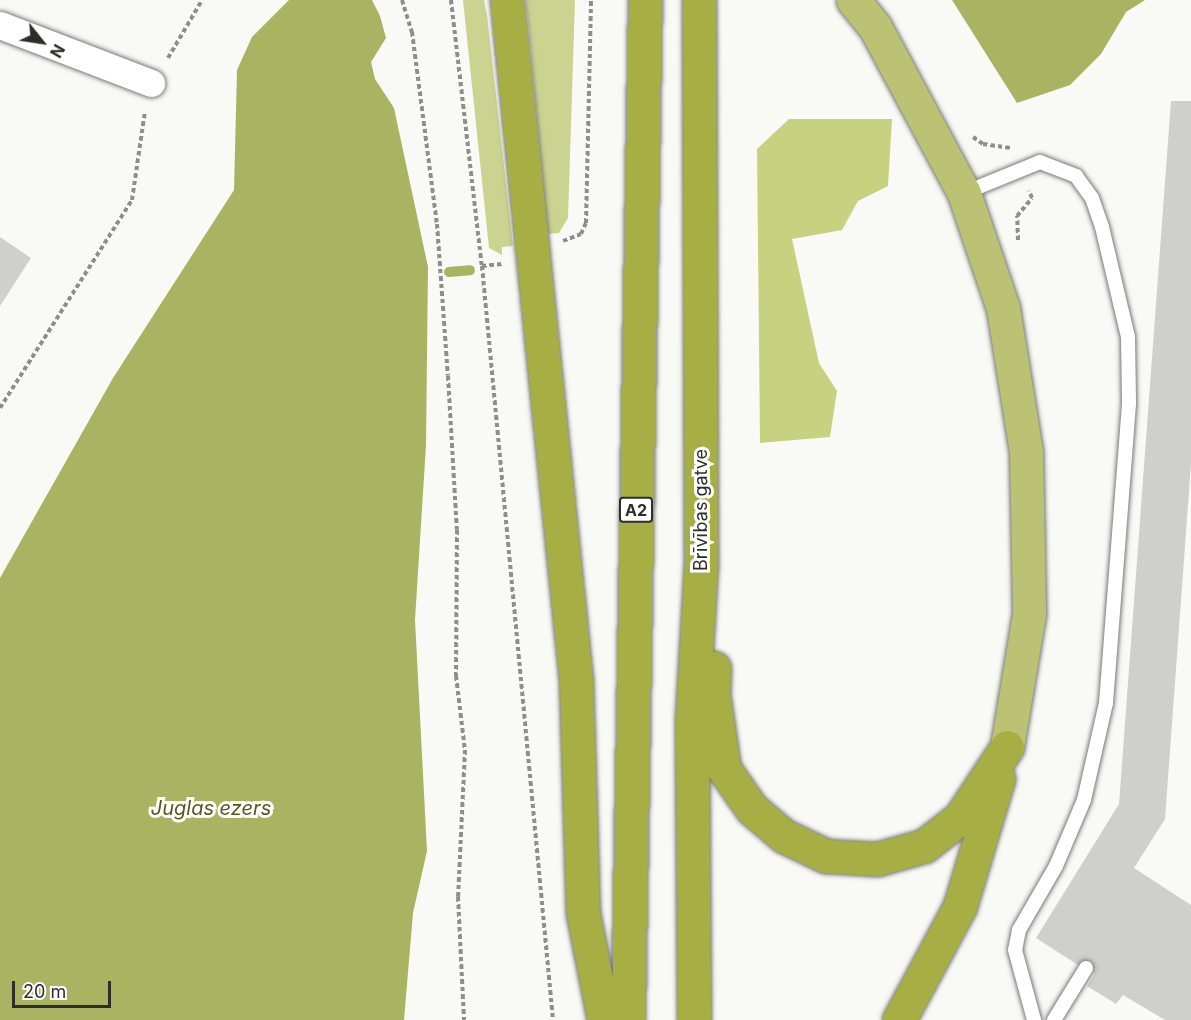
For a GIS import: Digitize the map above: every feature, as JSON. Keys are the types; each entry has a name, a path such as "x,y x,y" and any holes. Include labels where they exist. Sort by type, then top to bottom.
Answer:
{"highway":[{"path":"507,0 576,681 583,913 604,1020"},
{"name":"A2","path":"628,1020 645,0"},
{"name":"Brīvības gatve","path":"693,1020 692,719 701,565 699,0"},
{"path":"701,565 715,634 713,693 724,769 752,809 784,836 826,856 877,859 924,846 960,818 1007,747"},
{"path":"898,1020 960,906 1007,747"}],"main road":[{"path":"853,0 881,37 964,193 1003,308 1026,452 1029,614 1007,747"}],"street":[{"path":"0,25 151,84"}],"lane":[{"path":"964,193 1040,162 1057,165 1076,177 1092,198 1128,337 1129,404 1106,703 1097,754 1070,833 1019,930 1015,950 1034,1020"},
{"path":"1054,1020 1086,968"}],"path":[{"path":"0,408 132,200 151,84 202,0"},
{"path":"402,0 412,32 437,224 449,387 457,530 456,676 465,750 458,897 464,1020"},
{"path":"451,0 482,266 553,1020"},
{"path":"560,243 581,234 586,223 591,0"},
{"path":"965,129 983,144 1010,144 1032,198"},
{"path":"482,266 502,264"}],"shaded area":[{"path":"463,0 484,0 487,15 513,246 502,247 502,255 489,248"},
{"path":"526,0 575,0 568,218 559,233 548,234"},
{"path":"789,119 892,119 888,186 858,201 842,230 792,239 819,363 837,391 830,437 760,443 757,149"}],"water":[{"name":"Juglas ezers","path":"289,0 372,0 380,16 386,38 371,62 375,79 394,108 428,267 426,445 415,620 427,851 413,913 404,1020 0,1020 0,578 113,378 234,190 237,70 252,37"},
{"path":"952,0 1145,0 1126,12 1101,54 1070,85 1017,103"}],"building":[{"path":"1171,101 1191,101 1191,464 1165,819 1134,868 1191,905 1191,1020 1165,1020 1123,995 1116,1004 1087,986 1094,975 1091,961 1078,965 1036,938 1119,804"},
{"path":"0,237 31,258 0,306"}],"waterway":[{"path":"449,272 470,270"}]}
